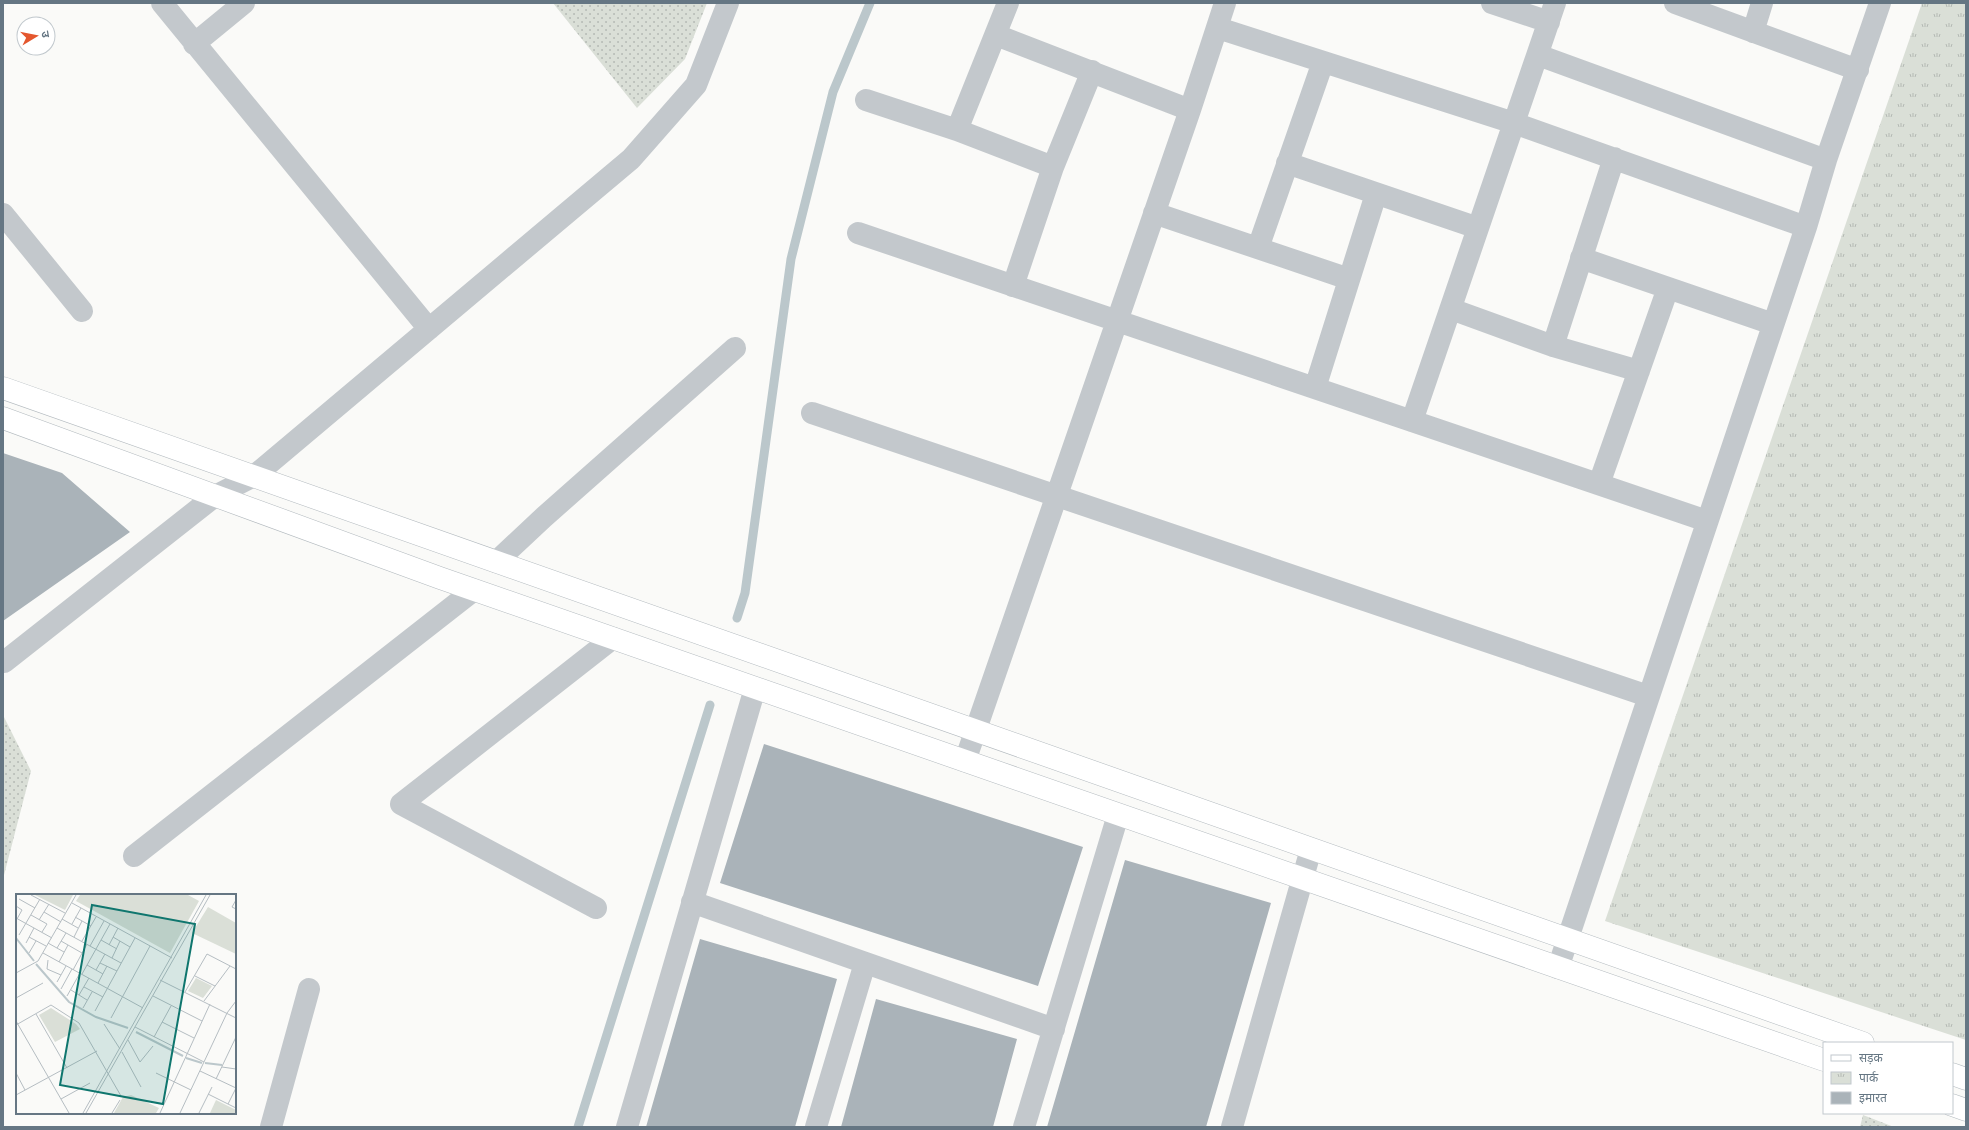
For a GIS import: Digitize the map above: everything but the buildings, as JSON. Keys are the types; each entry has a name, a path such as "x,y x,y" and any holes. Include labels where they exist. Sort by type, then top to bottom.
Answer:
{"street":[{"path":"162,3 194,44 429,329"},
{"path":"194,44 244,3"},
{"path":"4,662 216,496 254,476 632,159 696,86 728,3"},
{"path":"957,130 1008,3"},
{"path":"1412,421 1552,12 1492,3"},
{"path":"1675,3 1858,70"},
{"path":"1753,32 1762,3"},
{"path":"1558,968 1806,226 1826,160 1880,3"},
{"path":"965,761 1218,28 1223,4"},
{"path":"1218,28 1514,123 1806,226"},
{"path":"996,36 1092,71 1190,110"},
{"path":"1538,55 1826,160"},
{"path":"1258,248 1323,62"},
{"path":"1013,286 1053,167 1092,71"},
{"path":"866,100 957,130 1053,167"},
{"path":"1553,346 1614,158"},
{"path":"1287,163 1478,228"},
{"path":"1315,388 1376,194"},
{"path":"1154,213 1349,279"},
{"path":"3,214 82,311"},
{"path":"858,233 1707,521"},
{"path":"1581,258 1773,324"},
{"path":"1599,484 1668,288"},
{"path":"1451,309 1553,346 1639,371"},
{"path":"496,562 550,512 735,348"},
{"path":"3,388 1860,1042"},
{"path":"812,413 1648,696"},
{"path":"3,418 474,590 1823,1060"},
{"path":"134,856 474,590"},
{"path":"596,908 401,804 613,638"},
{"path":"627,1127 755,688"},
{"path":"1024,1127 1118,815"},
{"path":"1232,1127 1311,849"},
{"path":"692,902 1054,1029"},
{"path":"816,1127 866,963"},
{"path":"271,1127 309,989"},
{"path":"1953,1074 1966,1079"},
{"path":"1953,1105 1966,1110"}],"green space":[{"path":"553,3 707,3 685,59 637,108"},
{"path":"1922,3 1966,3 1966,1040 1605,921"},
{"path":"3,715 31,771 3,879"},
{"path":"1863,1115 1894,1127 1860,1127"}],"waterway":[{"path":"737,618 745,593 791,259 833,92 870,3"},
{"path":"578,1127 710,705"}]}
